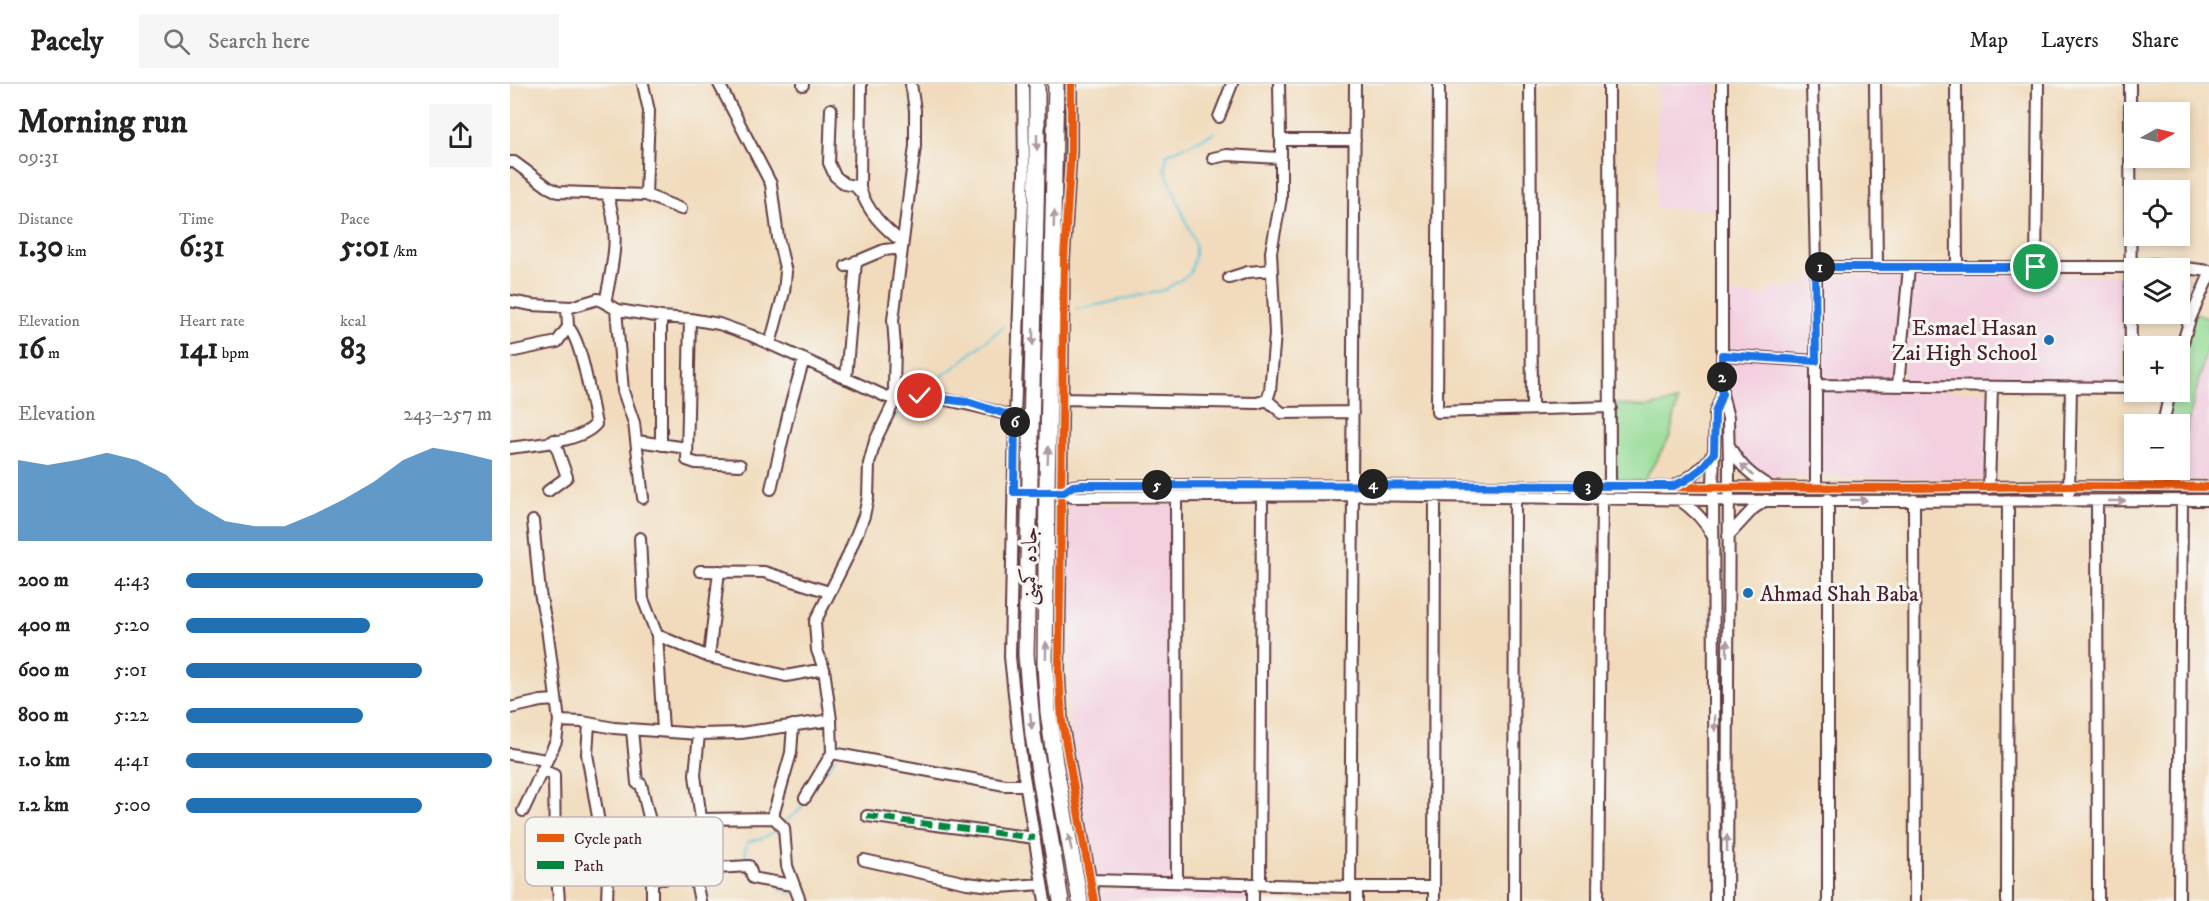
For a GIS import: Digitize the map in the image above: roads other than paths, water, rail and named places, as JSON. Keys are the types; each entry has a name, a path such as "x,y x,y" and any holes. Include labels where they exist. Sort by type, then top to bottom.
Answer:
{"highway":[{"name":"جاده کمپنی","path":"1037,84 1026,654 1029,704 1038,771 1061,901"},
{"name":"جاده کمپنی","path":"1056,84 1057,492 1046,664 1048,712 1054,763 1080,901"}],"street":[{"path":"643,84 649,111 646,195"},
{"path":"719,84 771,184 778,238 786,272 784,292 770,344"},
{"path":"861,84 860,188 864,200 882,226 902,245"},
{"path":"805,798 837,754 824,669 817,650 815,622 847,558 864,516 868,497 868,464 874,441 896,398 894,320 915,146 915,110 911,84"},
{"path":"1023,84 1024,173 1015,417 1010,657 1025,785 1045,901"},
{"path":"1071,84 1071,151 1064,259 1062,399 1057,492 1059,672 1062,721 1094,901"},
{"path":"1219,117 1232,84"},
{"path":"1267,400 1270,391 1275,334 1272,270 1274,232 1281,199 1280,84"},
{"path":"1355,84 1352,490 1353,887 1357,901"},
{"path":"1439,84 1437,412 1611,407"},
{"path":"1530,84 1532,408"},
{"path":"1609,84 1610,486"},
{"path":"1716,901 1722,886 1729,499 1728,418 1722,394 1722,84"},
{"path":"1812,84 1816,488"},
{"path":"1875,84 1877,267"},
{"path":"1956,84 1957,267"},
{"path":"2036,267 2038,84"},
{"path":"2130,84 2131,258"},
{"path":"831,109 829,163 835,176 845,184 855,186 862,194"},
{"path":"1281,140 1355,140"},
{"path":"1213,158 1227,155 1281,158"},
{"path":"510,162 514,162 558,192 646,195 681,209"},
{"path":"604,303 615,235 614,210 607,194"},
{"path":"846,379 851,264 902,245"},
{"path":"1815,267 2124,267"},
{"path":"1898,386 1909,267"},
{"path":"2190,269 2209,271"},
{"path":"1229,278 1248,272 1272,270"},
{"path":"2185,336 2209,276"},
{"path":"510,300 532,305 567,307 598,299 616,309 719,324 770,344 886,397 916,395 967,402 1015,417"},
{"path":"510,352 557,342 568,327 567,307"},
{"path":"616,309 623,391 630,407 637,441 643,498"},
{"path":"661,317 662,445"},
{"path":"690,319 687,460 696,463 740,465"},
{"path":"1816,385 2131,388 2131,324"},
{"path":"510,448 574,437 592,429 596,424 580,353 573,332 568,327"},
{"path":"1722,355 1816,361"},
{"path":"771,489 804,359"},
{"path":"1989,488 1992,387"},
{"path":"2069,501 2071,387"},
{"path":"1722,394 1715,413 1713,538 1722,886 1727,901"},
{"path":"1062,399 1257,403 1267,400"},
{"path":"1267,400 1282,413 1353,412"},
{"path":"548,491 567,477 554,440"},
{"path":"637,441 687,448"},
{"path":"1729,444 1736,459 1746,470 1772,488"},
{"path":"1673,486 1701,469 1714,453"},
{"path":"2146,480 2146,486"},
{"path":"1057,492 1083,485 1286,490 1610,486 2209,487"},
{"path":"2038,487 2039,500"},
{"path":"1014,492 1057,492 1072,497 1262,496 1286,490"},
{"path":"1414,490 1435,496 1766,500 2209,500"},
{"path":"1176,496 1177,882"},
{"path":"1253,901 1257,884 1262,496"},
{"path":"1434,901 1435,496"},
{"path":"1514,901 1515,496"},
{"path":"1598,901 1602,498"},
{"path":"1677,498 1694,510 1707,524 1713,538"},
{"path":"1828,499 1828,901"},
{"path":"1727,536 1753,508 1766,500"},
{"path":"1914,500 1915,901"},
{"path":"2007,901 2008,501"},
{"path":"2097,501 2098,901"},
{"path":"2179,901 2182,501"},
{"path":"523,811 556,741 559,721 548,628 540,593 533,521"},
{"path":"640,538 643,599 657,635 663,730"},
{"path":"700,571 764,572 829,592"},
{"path":"709,657 719,571"},
{"path":"657,635 709,657 786,676 824,669"},
{"path":"510,708 556,700"},
{"path":"559,721 632,730 663,730 699,734 741,733 831,720"},
{"path":"589,724 587,754 598,817"},
{"path":"774,818 790,753 793,725"},
{"path":"632,730 637,783 641,784 649,817"},
{"path":"699,734 695,776 701,817"},
{"path":"510,754 545,765 554,775 555,817"},
{"path":"837,754 1005,785 1025,785"},
{"path":"867,816 1035,838"},
{"path":"723,819 774,818 784,828 787,866 792,885 800,901"},
{"path":"864,860 966,883 1000,887 1042,884"},
{"path":"723,868 745,866 753,878 792,885"},
{"path":"1091,880 1434,887"},
{"path":"558,886 559,901"},
{"path":"607,901 608,886"},
{"path":"651,886 652,901"},
{"path":"697,886 700,901"}],"waterway":[{"path":"1075,310 1164,290 1190,274 1195,255 1195,244 1165,169 1167,154 1215,133"},
{"path":"920,391 955,367 1003,327"},
{"path":"889,424 911,399"},
{"path":"828,665 833,684 835,709"},
{"path":"826,772 835,757"},
{"path":"784,822 798,812 805,801"},
{"path":"748,864 745,851 747,842 763,838 779,829"},
{"path":"779,888 793,893"}],"place":[{"name":"Esmael Hasan Zai High School","path":"2049,340"},
{"name":"Ahmad Shah Baba","path":"1748,593"}]}
